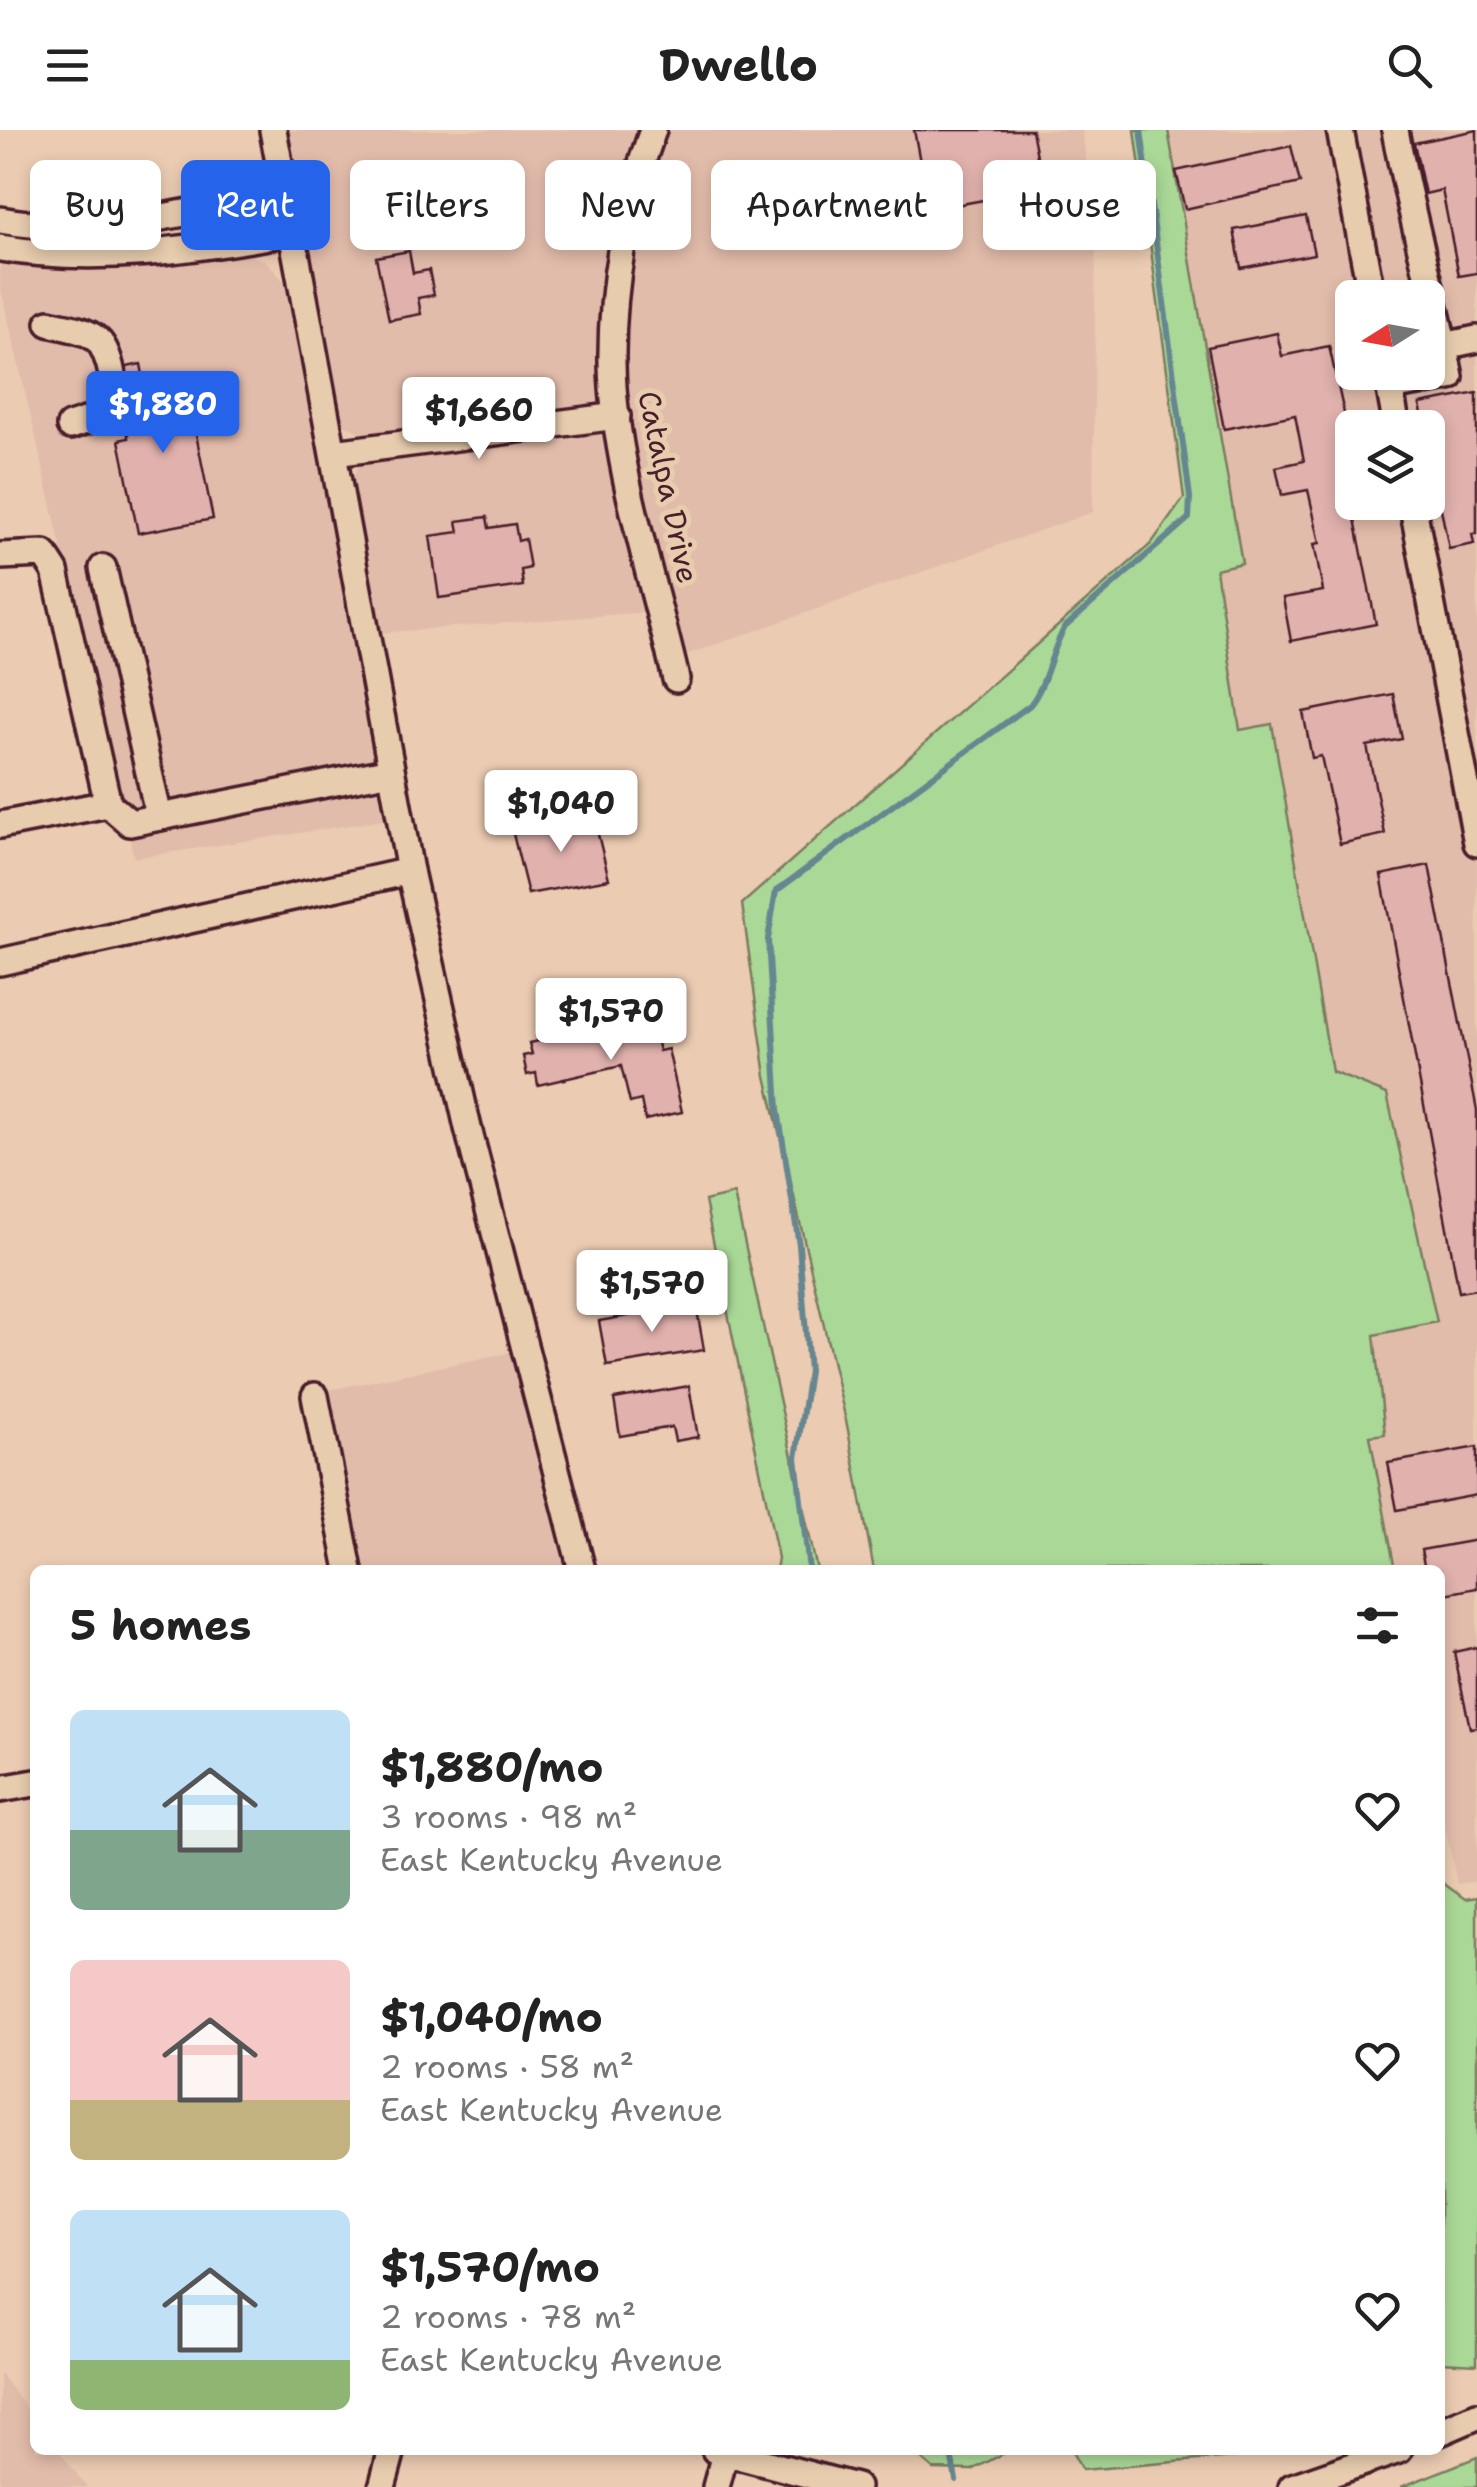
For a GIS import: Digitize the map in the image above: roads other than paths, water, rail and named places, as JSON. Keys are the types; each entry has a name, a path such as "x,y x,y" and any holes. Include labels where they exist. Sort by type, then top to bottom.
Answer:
{"street":[{"path":"273,130 279,160"},
{"name":"Catalpa Drive","path":"653,130 626,220 614,312 612,365 617,416 676,679"},
{"path":"1340,130 1369,280"},
{"path":"1395,130 1425,280"},
{"path":"0,221 56,229 90,228 181,211"},
{"path":"0,248 111,256 188,250"},
{"path":"296,250 410,871 468,1128 581,1565"},
{"path":"49,323 90,334 100,342 113,390 110,413 70,426"},
{"path":"1445,346 1477,339"},
{"path":"1445,351 1450,377 1445,377"},
{"path":"334,453 617,416"},
{"path":"1415,520 1477,843"},
{"path":"0,556 44,554 55,571 108,804 130,823 391,771"},
{"path":"103,568 160,818"},
{"path":"0,826 108,804"},
{"path":"0,962 410,871"},
{"path":"315,1396 348,1565"},
{"path":"0,1789 30,1784"},
{"path":"1445,2430 1477,2416"},
{"path":"382,2487 391,2455"},
{"path":"716,2487 721,2455"},
{"path":"737,2455 856,2487"},
{"path":"1292,2487 1385,2455"}],"waterway":[{"path":"808,1565 796,1458 809,1371 799,1245 778,1110 768,939 776,891 1030,705 1065,627 1189,518 1190,497 1141,130"},
{"path":"951,2455 956,2480"}]}
